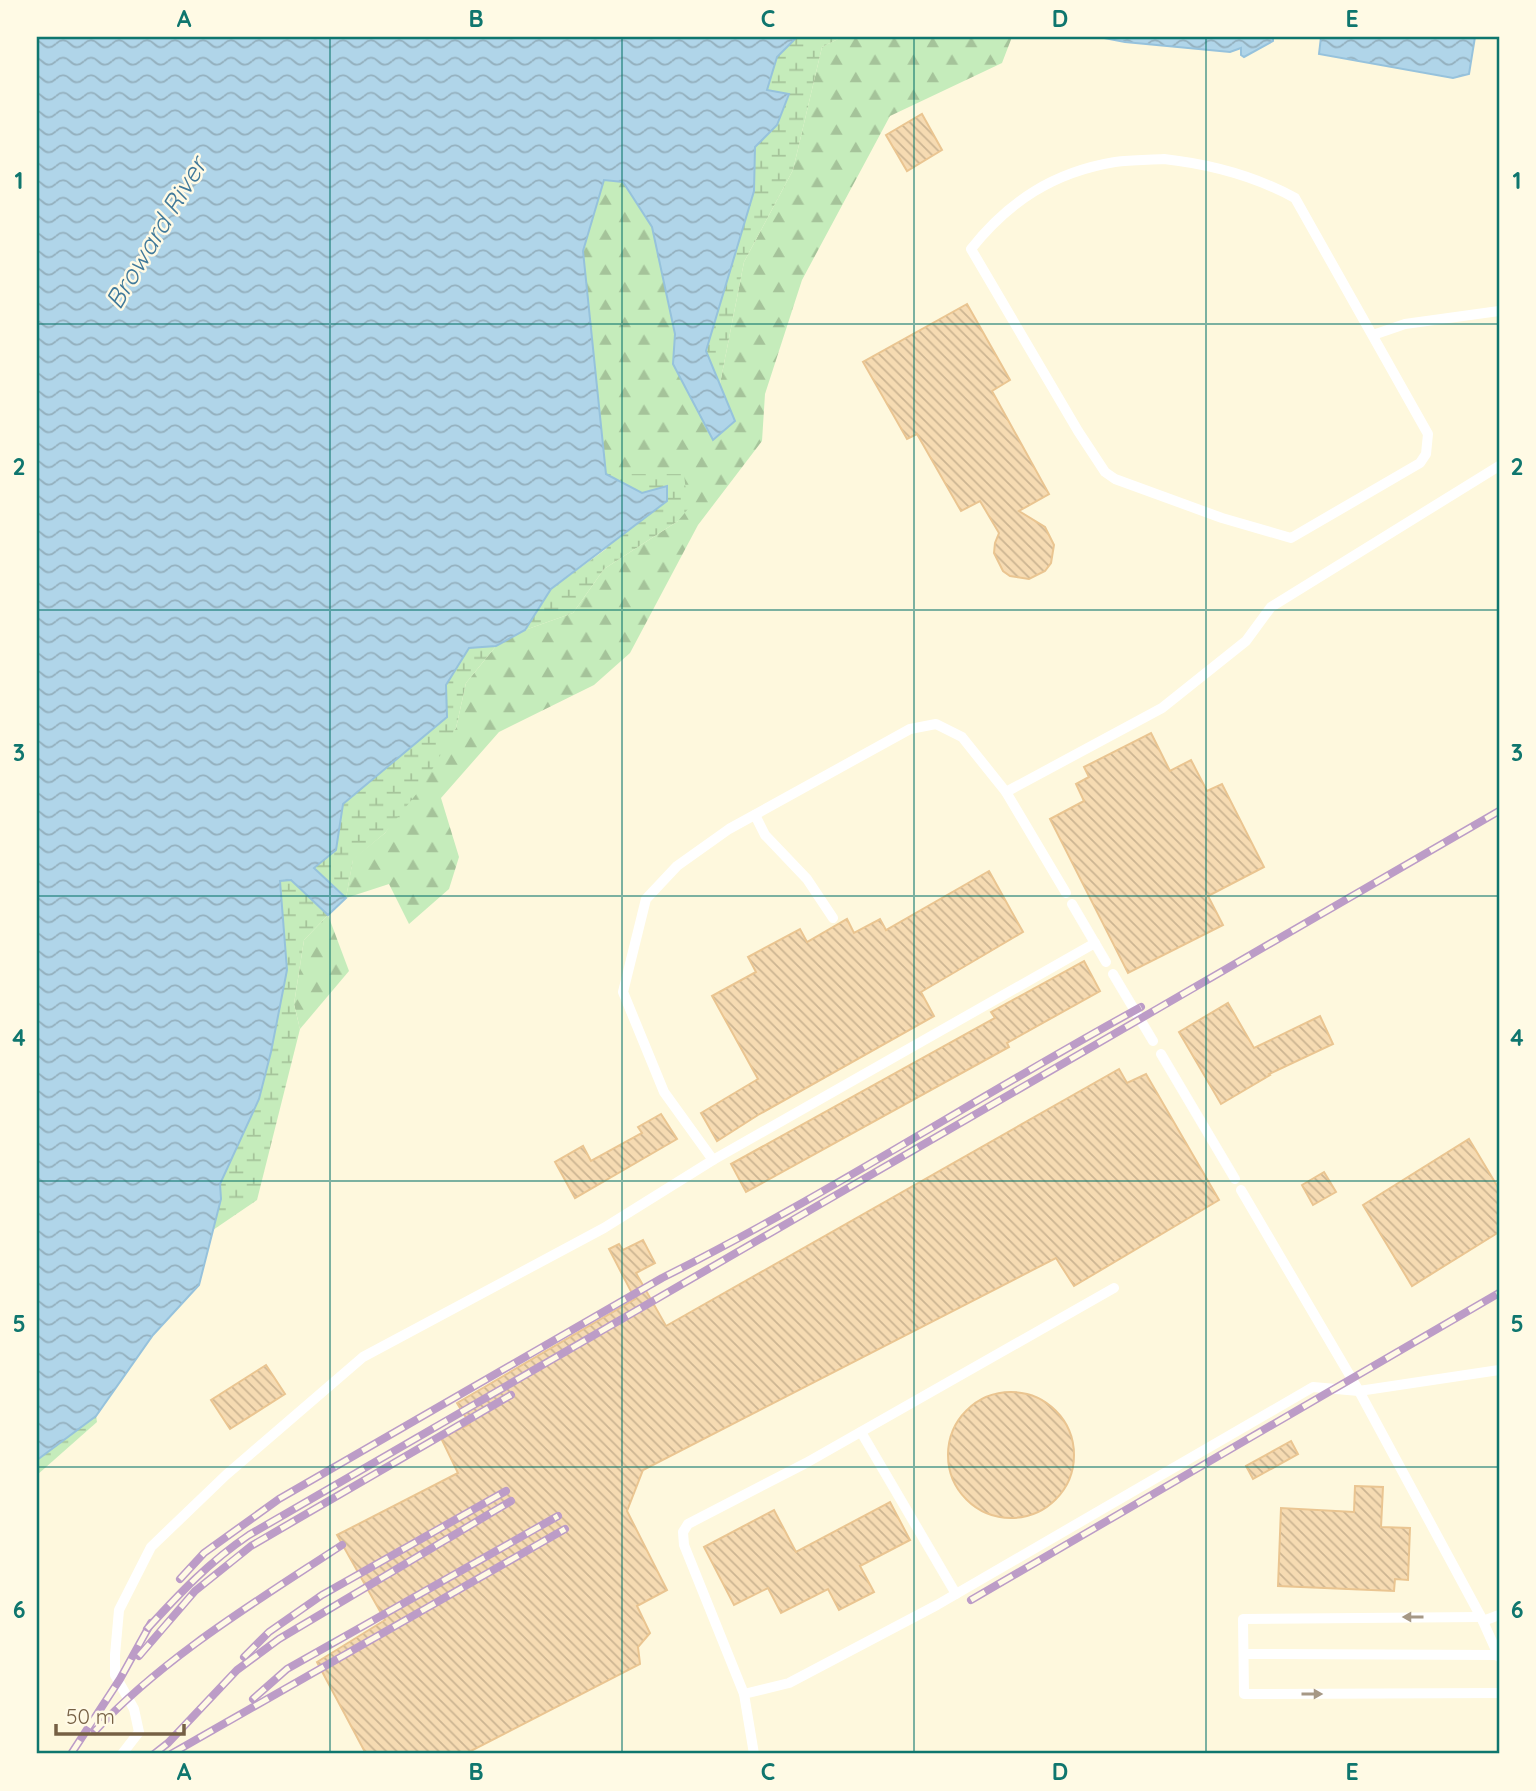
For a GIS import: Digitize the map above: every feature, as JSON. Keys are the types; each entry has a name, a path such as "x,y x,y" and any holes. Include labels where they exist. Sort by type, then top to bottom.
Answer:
{"lane":[{"path":"1164,159 1200,163 1275,187 1295,198 1373,335 1428,434 1426,454 1420,464 1307,531 1291,538 1280,537 1115,479 1105,472 971,249 1013,204 1040,186 1115,162 1164,159"},
{"path":"1373,335 1405,324 1499,311"},
{"path":"1006,792 1162,708 1246,641 1271,607 1499,466"},
{"path":"713,1160 664,1092 623,992 646,899 677,866 729,829 910,729 936,724 961,737 1006,792 1106,962"},
{"path":"755,815 765,835 807,879 833,918"},
{"path":"122,1754 139,1732 134,1709 115,1675 119,1610 151,1547 226,1475 363,1357 604,1228 713,1160 1095,943"},
{"path":"1113,974 1153,1041"},
{"path":"1161,1054 1235,1179"},
{"path":"1241,1190 1359,1391 1482,1619 1499,1656 1244,1654"},
{"path":"754,1754 744,1694 684,1545 683,1532 688,1524 861,1432 1115,1288"},
{"path":"744,1694 789,1683 956,1594 1313,1387 1359,1391 1499,1370"},
{"path":"861,1432 956,1594"},
{"path":"1499,1615 1482,1619 1244,1619 1244,1694 1499,1693"}],"green space":[{"path":"797,37 842,37 822,47 793,170 744,262 720,384 706,352 754,191 755,147 777,125 789,95 767,90 777,57"},
{"path":"842,37 1012,37 1002,63 890,116 802,280 765,394 762,441 698,525 630,653 594,685 499,732 441,798 459,857 449,889 409,924 389,884 346,898 353,859 385,833 456,728 466,683 496,646 525,630 573,613 604,569 678,521 683,474 606,474 583,251 603,180 623,182 652,227 675,334 673,364 714,439 735,421 720,384 744,262 793,170 822,47"},
{"path":"606,474 684,474 688,509 678,521 604,569 573,613 525,630 551,589 606,549 642,493"},
{"path":"496,646 466,683 456,728 422,787 385,833 353,860 346,898 314,868 336,850 343,804 447,717 446,685 469,648"},
{"path":"280,880 291,880 328,915 304,940 294,1004 300,1029 257,1200 213,1230 221,1199 220,1184 259,1099 287,970"},
{"path":"328,915 349,971 300,1029 294,1004 304,940"},
{"path":"96,1416 97,1422 37,1475 37,1460"}],"water":[{"name":"Broward River","path":"37,37 797,37 777,57 767,90 789,94 777,125 755,147 754,191 706,351 735,421 713,440 673,364 675,334 652,227 623,182 604,180 583,251 606,474 642,493 667,486 667,501 551,589 525,630 496,646 469,648 446,685 447,717 343,804 336,850 314,868 346,898 328,915 291,880 280,881 287,970 271,1052 259,1099 220,1184 221,1199 199,1285 153,1335 96,1416 37,1460"},
{"path":"1099,37 1273,37 1273,41 1244,57 1241,55 1241,48 1230,52"},
{"path":"1321,37 1475,37 1469,74 1453,78 1319,54"}],"building":[{"path":"922,114 942,150 907,171 886,135"},
{"path":"967,304 1010,380 992,391 1049,494 1019,511 1045,527 1054,545 1051,563 1045,571 1029,579 1010,576 1003,571 994,553 999,533 980,501 961,511 917,434 907,439 863,362"},
{"path":"1151,733 1170,771 1191,760 1207,791 1222,784 1264,867 1208,896 1223,925 1128,973 1050,819 1084,801 1076,784 1089,777 1084,767"},
{"path":"989,871 1023,932 921,992 934,1016 717,1141 701,1113 758,1079 712,996 756,972 748,957 800,929 807,942 847,919 854,933 880,919 886,930"},
{"path":"1084,961 1100,991 1007,1043 1009,1047 746,1192 731,1164 995,1018 991,1012"},
{"path":"1228,1003 1254,1048 1320,1016 1333,1044 1269,1074 1221,1104 1179,1032"},
{"path":"1119,1069 1127,1083 1146,1074 1219,1200 1074,1286 1056,1258 643,1470 627,1511 667,1590 637,1606 650,1633 638,1647 640,1664 465,1754 366,1754 317,1662 385,1620 337,1535 458,1473 441,1438 470,1424 457,1403 635,1299 609,1249 619,1244 623,1250 643,1240 655,1263 636,1273 666,1326"},
{"path":"661,1114 677,1139 575,1198 555,1162 583,1146 591,1161 642,1133 638,1127"},
{"path":"1469,1139 1499,1189 1499,1232 1412,1286 1363,1205"},
{"path":"1324,1172 1336,1192 1313,1205 1302,1185"},
{"path":"266,1365 285,1394 230,1429 211,1400"},
{"path":"1011,1392 1035,1397 1056,1410 1069,1431 1074,1455 1069,1479 1056,1500 1035,1513 1011,1518 987,1513 966,1500 953,1479 948,1455 953,1431 966,1410 987,1397"},
{"path":"1291,1441 1298,1454 1253,1479 1246,1466"},
{"path":"1355,1486 1383,1487 1381,1527 1410,1528 1408,1580 1395,1579 1394,1591 1278,1586 1281,1508 1354,1512"},
{"path":"890,1502 910,1540 860,1566 874,1592 839,1610 828,1589 781,1613 768,1588 734,1605 704,1547 774,1510 796,1552"}],"railway":[{"path":"147,1629 208,1567 249,1535 1499,811"},
{"path":"180,1579 204,1553 279,1499 1141,1007"},
{"path":"971,1600 1499,1293"},
{"path":"139,1656 195,1591 251,1546 511,1395"},
{"path":"244,1657 269,1632 322,1595 506,1491"},
{"path":"154,1754 168,1743 237,1670 279,1639 511,1501"},
{"path":"253,1699 287,1669 558,1516"},
{"path":"171,1754 565,1529"},
{"path":"95,1731 151,1678 182,1654 342,1545"},
{"path":"71,1754 120,1679 151,1623"}]}
